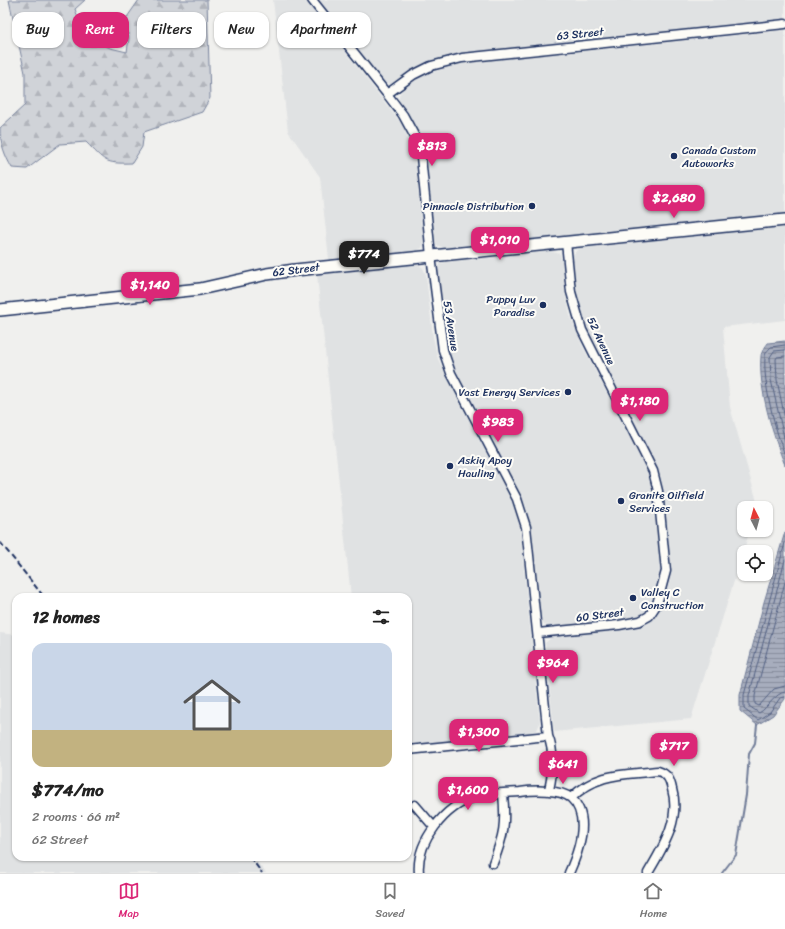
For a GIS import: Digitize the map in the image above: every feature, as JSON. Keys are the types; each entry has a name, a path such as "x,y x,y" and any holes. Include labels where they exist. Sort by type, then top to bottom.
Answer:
{"main road":[{"name":"62 Street","path":"0,310 200,289 288,271 785,220"}],"street":[{"name":"53 Avenue","path":"312,0 387,94 408,124 421,157 440,340 446,360 472,416 521,509 530,556 548,736 552,746 552,778 549,790"},
{"name":"63 Street","path":"387,94 419,72 431,66 462,58 785,24"},
{"name":"52 Avenue","path":"566,242 571,292 582,330 648,459 658,491 666,572 657,604"},
{"name":"60 Street","path":"538,633 640,621 649,616 657,604"},
{"path":"412,750 548,736"},
{"path":"571,798 582,788 597,779 658,771 666,773 673,794 673,823 670,834 648,873"},
{"path":"419,873 420,852 424,841 434,827 464,802 488,795 549,790 571,798 582,822 582,837 569,873"},
{"path":"493,863 503,838 505,821 503,794"},
{"path":"415,806 434,827"}],"shaded area":[{"path":"273,0 305,0 314,12 277,12 277,35"},
{"path":"318,0 785,0 785,21 467,53 432,61 390,84 383,82 356,48 371,48 371,12 328,12"},
{"path":"785,30 785,214 443,248 437,245 434,239 426,162 419,137 399,102 399,95 404,88 422,76 457,64"},
{"path":"278,48 342,48 403,126 415,159 424,242 422,248 416,251 329,259 320,177 288,131"},
{"path":"785,227 785,320 723,327 730,407 756,501 737,501 737,537 748,537 745,545 737,545 737,572 691,719 554,732 545,643 552,637 632,629 648,624 658,613 669,584 671,568 660,478 646,446 587,333 575,291 572,256 579,248"},
{"path":"551,251 560,254 562,260 565,291 570,315 582,345 647,471 653,492 661,568 650,604 644,614 635,619 552,627 545,625 541,620 531,528 526,507 450,358 445,344 437,271 439,264 444,262"},
{"path":"417,264 423,268 426,275 433,337 438,359 515,507 520,530 540,723 537,730 531,733 412,747 412,593 351,593 317,275"},
{"path":"0,633 12,634 12,861 256,861 266,873 0,873"}],"green space":[{"path":"9,0 85,0 75,9 76,12 72,12 72,48 110,48 127,52 128,48 129,48 129,14 139,0 207,0 210,98 202,112 144,132 142,147 132,163 110,162 97,153 86,142 60,144 27,169 12,168 3,149 0,128 25,105 25,73 20,48 64,48 64,12 12,12 12,14"}],"water":[{"path":"785,341 785,465 767,412 762,382 761,354 768,343"},
{"path":"785,532 785,699 773,715 757,725 740,711 740,695 764,602 770,581 773,581 773,572"}],"waterway":[{"path":"722,873 736,855 746,795 749,754 755,743 757,725"}],"railway":[{"path":"0,542 41,593"},
{"path":"253,861 262,873"}],"place":[{"name":"Canada Custom Autoworks","path":"674,156"},
{"name":"Pinnacle Distribution","path":"532,206"},
{"name":"Puppy Luv Paradise","path":"543,305"},
{"name":"Vast Energy Services","path":"568,392"},
{"name":"Askiy Apoy Hauling","path":"450,466"},
{"name":"Granite Oilfield Services","path":"621,501"},
{"name":"Valley C Construction","path":"633,598"}]}
